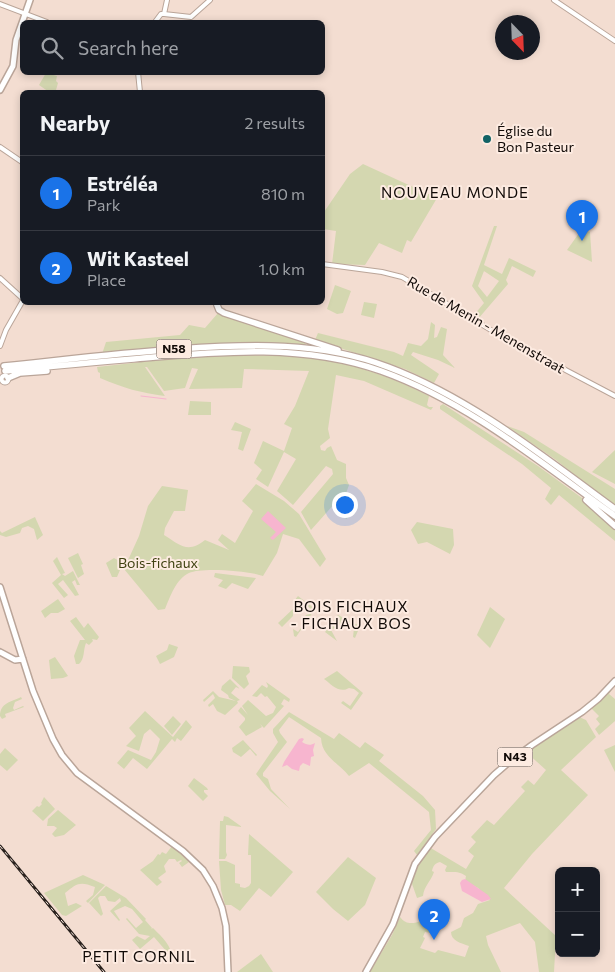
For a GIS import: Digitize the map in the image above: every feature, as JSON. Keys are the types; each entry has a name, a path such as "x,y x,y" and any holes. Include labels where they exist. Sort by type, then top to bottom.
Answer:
{"highway":[{"path":"217,306 219,310 224,312 366,360"},
{"name":"N58","path":"3,375 218,346 262,345 305,348 344,354 415,378 487,418 615,509"},
{"name":"N58","path":"3,375 74,368 105,362 232,352 304,354 346,361 381,371 426,390 481,421 615,516"},
{"name":"N58","path":"580,483 615,504"},
{"name":"N58","path":"573,485 580,494 615,526"}],"main road":[{"path":"23,20 30,0"},
{"path":"0,90 12,68 16,40 20,28"},
{"path":"0,587 34,691 53,739 68,765 192,858 210,881 219,899 225,919 228,972"},
{"path":"0,652 12,658 23,657"},
{"name":"N43","path":"366,972 390,929 416,864 434,837 509,762 586,710 615,682"}],"street":[{"path":"164,14 167,0"},
{"path":"156,20 161,14 191,16 210,0"},
{"path":"554,0 615,41"},
{"path":"0,4 42,20"},
{"path":"138,75 140,90"},
{"path":"0,147 20,161"},
{"name":"Rue de Menin - Menenstraat","path":"325,264 382,272 402,277 501,336 615,396"},
{"path":"0,278 20,298"},
{"path":"0,346 20,304"}],"green space":[{"path":"45,75 57,76 56,90 46,90 39,85"},
{"path":"363,164 437,198 411,242 407,240 402,253 379,243 365,265 332,264 336,231 325,229 325,211 350,174"},
{"path":"494,226 497,226 484,265 502,274 509,258 536,271 533,277 512,266 506,280 508,284 478,319 474,315 484,303 472,286","holes":["484,271 499,281 487,297 478,286"]},
{"path":"582,229 590,232 592,262 567,250"},
{"path":"335,285 351,291 343,313 337,314 327,309"},
{"path":"364,302 377,304 374,318 361,315"},
{"path":"218,313 306,342 305,346 259,342 198,345 102,354 106,342 180,335 189,325 205,328"},
{"path":"431,322 435,325 434,338 437,337 441,327 447,329 443,355 455,368 413,352 411,355 439,374 434,383 405,369 315,340 318,333 394,352 403,356 408,343 421,346 428,339"},
{"path":"195,356 287,356 346,364 416,389 429,396 427,405 433,407 431,410 364,381 336,375 328,429 330,438 320,446 321,450 325,451 331,446 337,460 346,464 346,478 349,485 344,499 353,508 355,513 346,519 336,502 311,530 301,512 333,474 332,469 326,466 293,505 277,491 296,459 284,452 268,487 256,479 262,470 254,463 263,441 284,451 292,428 284,424 295,406 309,371 244,369 242,388 189,389 198,369 192,368 185,388 164,391 147,367 145,367 165,396 116,385 100,378 97,367"},
{"path":"190,401 211,402 211,415 188,415"},
{"path":"443,404 538,466 615,522 615,541 559,495 551,505 545,499 551,488 522,464 440,409 440,406"},
{"path":"235,422 251,429 243,451 238,449 242,432 231,430"},
{"path":"507,426 524,432 615,489 615,507 556,460"},
{"path":"615,450 615,484 592,472"},
{"name":"Bois-fichaux","path":"256,484 284,501 299,514 326,559 320,567 299,539 283,534 277,553 263,576 226,570 195,571 180,579 165,609 158,610 124,569 139,536 148,506 162,486 188,490 185,511 174,511 165,528 164,535 184,546 194,547 205,540 229,550 218,540 222,534 235,543 253,511 242,501"},
{"path":"35,517 43,535 37,540 34,529 28,526 22,528 20,533 6,537 0,535 0,531 2,533"},
{"path":"417,522 453,529 454,545 450,554 427,542 418,544 411,530"},
{"path":"78,553 83,564 81,565 84,574 78,578 68,558"},
{"path":"57,557 65,573 62,574 65,576 73,571 80,585 77,585 75,580 72,582 79,595 75,596 63,580 58,584 68,595 64,598 52,583 61,575 53,561"},
{"path":"114,558 123,563 117,577 112,577 106,563"},
{"path":"215,573 256,578 248,589 232,583 226,589 218,586 223,580 214,577"},
{"path":"298,596 315,609 296,637 294,636 293,629 298,632 303,625 303,619 306,615 310,614 311,609 299,599 296,602 301,612 293,612 293,616 282,627 278,623 293,609 294,601"},
{"path":"58,599 65,609 58,613 51,613 45,618 41,611"},
{"path":"490,607 505,619 490,648 477,635"},
{"path":"338,615 360,626 355,638 353,637 354,628 344,623 331,630 337,641 325,632"},
{"path":"76,617 84,628 88,623 99,637 97,640 92,639 93,641 89,645 86,643 82,660 79,664 76,664 74,656 80,640 85,640 70,621"},
{"path":"169,644 178,647 174,657 160,664 156,656 167,650"},
{"path":"55,657 68,676 51,679 49,660"},
{"path":"233,666 249,667 250,672 246,676 249,684 244,689 232,678"},
{"path":"337,671 363,693 351,710 341,703 343,701 350,706 359,693 349,688 345,690 339,689 324,679"},
{"path":"230,679 240,689 236,687 231,693 240,700 225,715 217,711 213,704 209,707 208,705 215,698 213,694 204,702 203,700 213,691 219,697 236,701 229,698 221,690 222,686"},
{"path":"266,682 290,699 289,702 284,699 281,704 284,706 264,728 260,724 262,727 246,736 239,727 245,718 238,711 241,707 248,715 242,706 248,700 266,716 273,713 276,707 267,696 265,697 261,693 257,697 252,696 262,685 267,688"},
{"path":"615,685 609,694 615,699 615,721 599,735 595,729 600,724 596,719 599,716 591,708"},
{"path":"21,697 22,699 15,702 13,708 14,710 24,707 5,714 6,717 2,719 0,712 2,708"},
{"path":"145,711 173,737 186,720 192,727 181,741 177,738 175,742 172,739 147,769 133,758 124,769 117,763 128,750 151,760 156,752 160,739 150,729 144,734 139,751 126,746 136,736 129,728"},
{"path":"289,712 334,739 339,733 360,748 365,742 384,755 379,761 423,796 435,810 436,829 417,855 414,851 431,830 429,812 369,763 349,776 327,755 321,738 289,717 279,730 287,742 263,773 263,776 268,779 271,789 290,809 270,791 256,774 278,742 273,729"},
{"path":"173,716 181,724 172,735 164,726"},
{"path":"579,717 586,720 596,737 561,770 588,795 532,854 504,888 555,935 554,972 539,972 535,942 520,923 486,936 488,945 501,972 370,972 392,935 400,917 408,923 434,919 436,923 431,933 425,932 423,937 425,938 420,948 435,953 438,950 465,957 469,946 455,940 451,932 461,927 464,918 473,913 478,904 490,900 478,888 465,881 466,876 464,874 446,872 447,866 440,862 434,866 432,871 434,872 423,896 417,898 411,881 429,847 466,869 474,856 468,851 476,842 471,837 487,820 494,825 525,791 521,787 528,780 534,785 546,770 526,752"},
{"path":"243,740 256,756 250,749 241,757 233,752 232,748"},
{"path":"615,745 615,772 604,750"},
{"path":"5,748 18,760 7,771 0,765 0,754"},
{"path":"194,778 208,790 204,790 208,796 203,801 188,786"},
{"path":"44,797 55,809 43,821 32,811 42,804"},
{"path":"58,810 76,825 64,835 55,837 52,834 57,828 47,826 48,819"},
{"path":"224,816 242,827 226,825 227,855 225,859 219,859 220,821 223,821"},
{"path":"249,834 293,872 271,897 259,888 240,911 231,905 225,905 221,890 219,861 226,861 235,865 235,883 240,884 240,887 245,888 249,886 251,883 251,855 248,855"},
{"path":"172,846 181,852 189,862 182,867 179,863 181,860 177,862 175,859 169,859 164,866 166,872 158,878 162,882 157,886 140,870 153,861 158,854 160,855 162,852 166,854"},
{"path":"348,857 376,878 365,905 348,921 316,892"},
{"path":"83,875 105,885 88,903 86,901 93,895 95,887 79,884 73,887 65,893 68,906 76,903 82,906 66,916 62,915 44,893"},
{"path":"106,886 126,898 146,919 151,929 153,928 166,942 173,959 154,937 140,949 132,940 137,936 145,940 150,936 139,934 126,919 136,928 143,922 132,909 125,906 114,911 119,921 110,911 121,901 120,898 115,902 108,901 105,896 100,896 98,898 103,914 101,916 89,903"},
{"path":"261,954 273,972 237,972"}],"shaded area":[{"path":"268,511 286,528 273,540 270,538 276,532 261,519"},
{"path":"299,739 304,739 302,742 305,744 315,743 314,756 311,757 310,766 303,763 299,771 287,765 282,767"},
{"path":"465,879 491,899 482,902 462,891 460,883"}],"waterway":[{"path":"141,396 166,399"}],"railway":[{"path":"0,846 104,972"}],"place":[{"name":"Église du Bon Pasteur","path":"487,139"},
{"name":"Estréléa","path":"582,241"},
{"name":"Wit Kasteel","path":"434,940"}],"district":[{"name":"NOUVEAU MONDE","path":"455,193"},
{"name":"BOIS FICHAUX - FICHAUX BOS","path":"351,616"},
{"name":"PETIT CORNIL","path":"139,957"}]}
